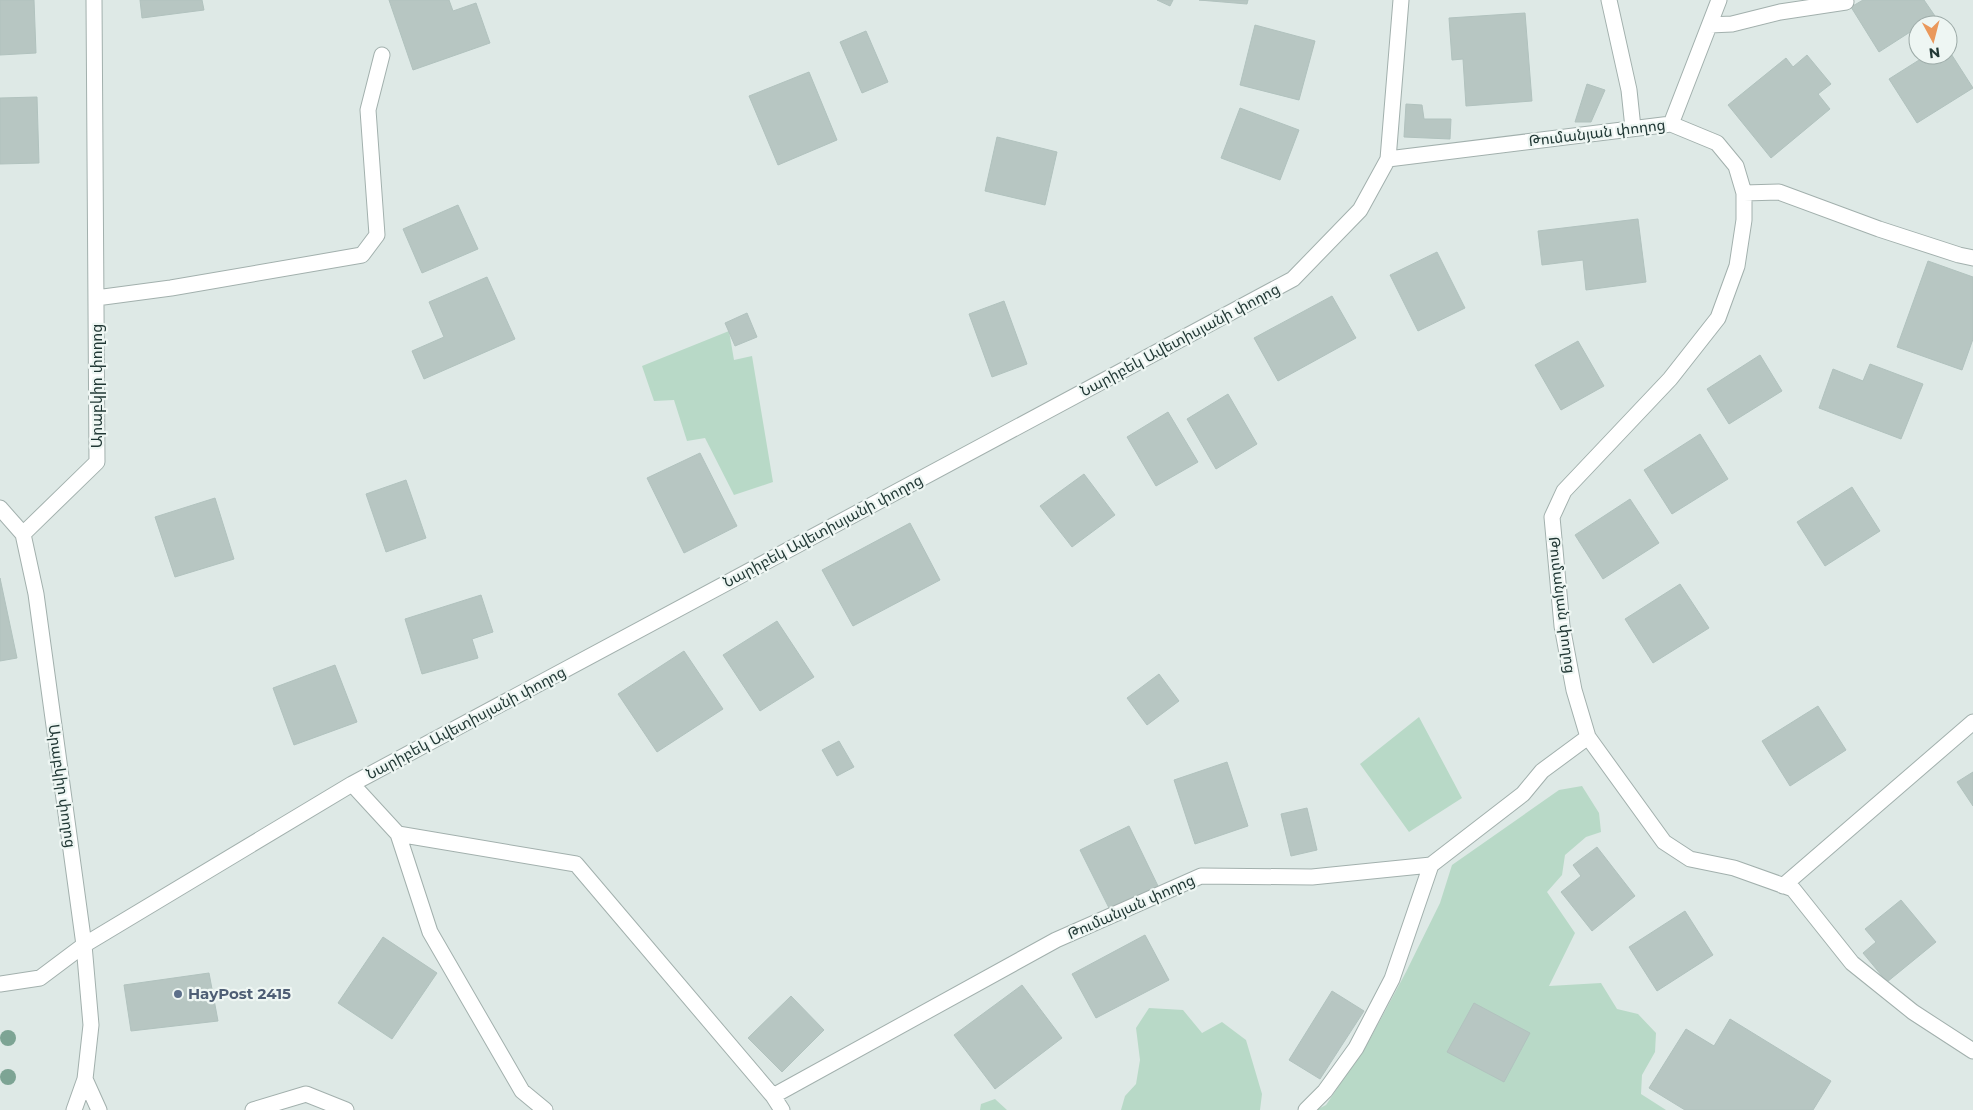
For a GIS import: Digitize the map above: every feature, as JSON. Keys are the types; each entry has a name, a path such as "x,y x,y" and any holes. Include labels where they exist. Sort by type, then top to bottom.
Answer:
{"street":[{"name":"Արաբկիր փողոց","path":"74,1110 85,1079 91,1025 84,945 36,594 23,534 97,462 94,0"},
{"name":"Նարիբեկ Ավետիսյանի փողոց","path":"0,984 40,978 84,945 352,784 1293,279 1360,210 1388,159 1402,0"},
{"path":"1609,0 1629,90 1633,128"},
{"path":"1671,124 1720,0"},
{"path":"1710,25 1732,24 1780,12 1846,2"},
{"path":"96,298 362,255 377,235 368,110 382,55"},
{"name":"Թումանյան փողոց","path":"1388,159 1671,124 1717,143 1736,166 1744,193 1744,220 1737,266 1718,318 1670,379 1564,491 1552,518 1562,626 1574,690 1588,737 1664,842 1690,859 1734,868 1793,889 1852,963 1913,1012 1973,1051"},
{"path":"1744,193 1779,192 1878,229 1958,255 1973,258"},
{"path":"0,508 23,534"},
{"path":"1783,886 1973,722"},
{"path":"1306,1110 1324,1091 1356,1048 1392,979 1432,865 1523,794 1542,771 1588,737"},
{"path":"352,784 398,834 430,932 522,1091 546,1110"},
{"path":"398,834 576,864 773,1096 782,1110"},
{"name":"Թումանյան փողոց","path":"773,1096 1056,940 1201,876 1312,877 1432,865"},
{"path":"85,1079 99,1110"},
{"path":"253,1110 285,1106 306,1094 346,1110"}],"green space":[{"path":"729,331 734,360 752,356 773,482 734,495 705,438 687,441 674,400 654,401 642,366"},
{"path":"1419,717 1462,798 1409,832 1360,764"},
{"path":"1582,786 1599,813 1601,832 1586,837 1565,855 1562,875 1547,892 1575,933 1549,986 1601,983 1617,1009 1638,1014 1656,1033 1655,1052 1642,1075 1641,1094 1666,1110 1316,1110 1326,1105 1370,1039 1440,903 1452,865 1559,790"},
{"path":"1149,1008 1183,1010 1202,1033 1222,1022 1246,1040 1262,1094 1260,1110 1121,1110 1125,1096 1136,1084 1140,1060 1136,1028"},
{"path":"995,1099 1007,1110 980,1110 981,1104"}],"building":[{"path":"0,0 34,0 36,53 0,55"},
{"path":"140,0 202,0 204,10 142,18"},
{"path":"389,0 449,0 453,11 476,3 490,43 413,70"},
{"path":"1157,0 1173,0 1170,6"},
{"path":"1199,0 1248,0 1247,4"},
{"path":"1863,0 1924,0 1934,15 1908,15 1908,33 1879,52 1851,7"},
{"path":"1525,13 1532,101 1466,106 1463,59 1452,60 1449,18"},
{"path":"1255,25 1315,41 1299,100 1240,85"},
{"path":"866,31 888,82 862,93 840,42"},
{"path":"1807,55 1831,84 1818,94 1830,109 1771,158 1728,105 1786,58 1793,67"},
{"path":"1911,65 1958,65 1973,88 1917,123 1889,79"},
{"path":"809,72 837,140 778,165 749,96"},
{"path":"1587,84 1605,90 1591,122 1575,122"},
{"path":"37,97 39,163 0,164 0,98"},
{"path":"1406,104 1422,105 1424,119 1451,119 1450,139 1404,137"},
{"path":"1240,108 1299,130 1280,180 1221,158"},
{"path":"997,137 1057,152 1045,205 985,191"},
{"path":"458,205 478,249 422,273 403,229"},
{"path":"1638,219 1646,282 1586,290 1583,260 1542,265 1538,231"},
{"path":"1437,252 1465,308 1418,331 1390,275"},
{"path":"1928,261 1973,277 1973,339 1962,370 1897,347"},
{"path":"487,277 515,339 424,379 412,351 444,337 429,302"},
{"path":"1332,296 1356,338 1278,381 1254,338"},
{"path":"1004,301 1027,364 992,377 969,314"},
{"path":"747,313 757,337 735,346 725,323"},
{"path":"1578,341 1604,386 1561,410 1535,365"},
{"path":"1760,355 1782,391 1729,424 1707,389"},
{"path":"1870,364 1923,384 1901,439 1819,408 1833,369 1863,381"},
{"path":"1228,394 1257,444 1216,469 1187,419"},
{"path":"1168,412 1198,462 1156,486 1127,437"},
{"path":"1700,434 1728,479 1672,514 1644,470"},
{"path":"700,453 737,526 684,553 647,478"},
{"path":"1084,474 1115,515 1072,547 1040,506"},
{"path":"406,480 426,538 386,552 366,494"},
{"path":"1852,487 1880,531 1825,566 1797,522"},
{"path":"215,498 234,559 175,577 155,517"},
{"path":"1630,499 1659,543 1603,579 1575,535"},
{"path":"910,523 940,580 853,626 822,570"},
{"path":"0,578 17,658 0,661"},
{"path":"1680,584 1709,628 1653,663 1625,619"},
{"path":"481,595 493,632 472,639 478,658 422,674 405,619"},
{"path":"777,621 814,677 760,711 723,655"},
{"path":"684,651 723,709 657,752 618,694"},
{"path":"335,665 357,722 294,745 273,688"},
{"path":"1159,674 1179,701 1147,725 1127,698"},
{"path":"1818,706 1846,750 1790,786 1762,741"},
{"path":"839,741 854,767 837,776 822,750"},
{"path":"1227,762 1248,826 1195,844 1174,780"},
{"path":"1973,772 1973,806 1957,782"},
{"path":"1307,808 1317,850 1291,856 1281,814"},
{"path":"1129,826 1158,886 1110,910 1080,850"},
{"path":"1597,847 1635,896 1592,931 1561,892 1581,876 1573,865"},
{"path":"1901,900 1936,942 1887,982 1863,953 1876,942 1865,929"},
{"path":"1685,911 1713,955 1657,991 1629,947"},
{"path":"1145,935 1169,980 1096,1018 1072,974"},
{"path":"383,937 437,973 392,1039 338,1003"},
{"path":"209,973 218,1021 131,1031 124,985"},
{"path":"1022,985 1062,1038 995,1089 954,1035"},
{"path":"1332,991 1364,1011 1320,1079 1289,1060"},
{"path":"791,996 824,1030 782,1072 748,1038"},
{"path":"1474,1003 1530,1033 1504,1082 1447,1052"},
{"path":"1730,1019 1831,1081 1813,1110 1685,1110 1649,1088 1686,1029 1714,1046"}],"place":[{"name":"HayPost 2415","path":"178,994"}]}
